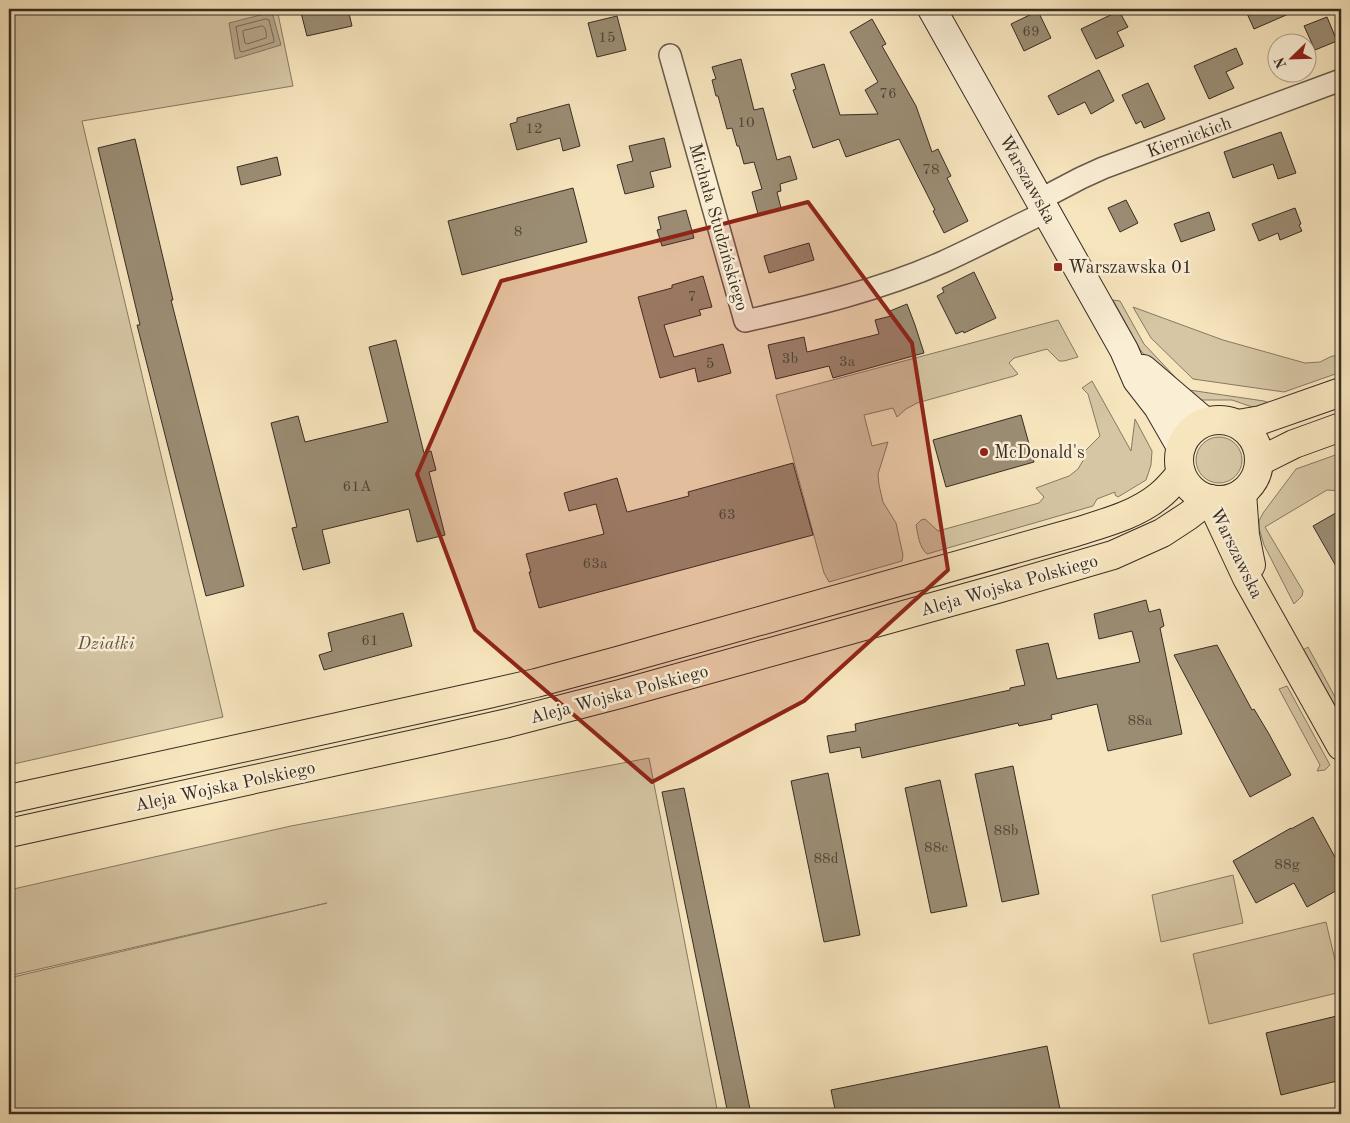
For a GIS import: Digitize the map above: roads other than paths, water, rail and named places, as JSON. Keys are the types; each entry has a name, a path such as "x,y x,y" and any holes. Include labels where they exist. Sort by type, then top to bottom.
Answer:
{"main road":[{"name":"Warszawska","path":"932,9 1124,350 1137,380 1161,413 1181,460"},
{"name":"Warszawska","path":"1124,350 1146,372 1204,422"},
{"path":"1238,424 1261,420 1341,392"},
{"path":"1222,419 1238,424 1253,437 1258,448 1260,461 1256,476 1248,489 1242,494 1227,500 1204,497 1187,485 1181,460 1188,434 1204,422 1222,419"},
{"path":"1260,461 1294,444 1341,427"},
{"name":"Aleja Wojska Polskiego","path":"9,799 536,683 1076,532 1110,521 1145,506 1158,498 1169,488 1181,460"},
{"name":"Warszawska","path":"1242,494 1246,544 1264,607"},
{"name":"Warszawska","path":"1210,499 1247,578 1341,746"},
{"name":"Aleja Wojska Polskiego","path":"9,833 452,736 630,692 1113,555 1162,533 1210,499"}],"street":[{"name":"Michała Studzińskiego","path":"670,55 745,321 824,303 942,262 1043,206"},
{"name":"Kiernickich","path":"1043,206 1082,178 1102,168 1341,80"}],"water":[{"path":"272,12 281,45 235,59 229,23"}],"place":[{"name":"Warszawska 01","path":"1058,267"},
{"name":"McDonald's","path":"984,452"}],"park label":[{"name":"Działki","path":"106,643"}]}
